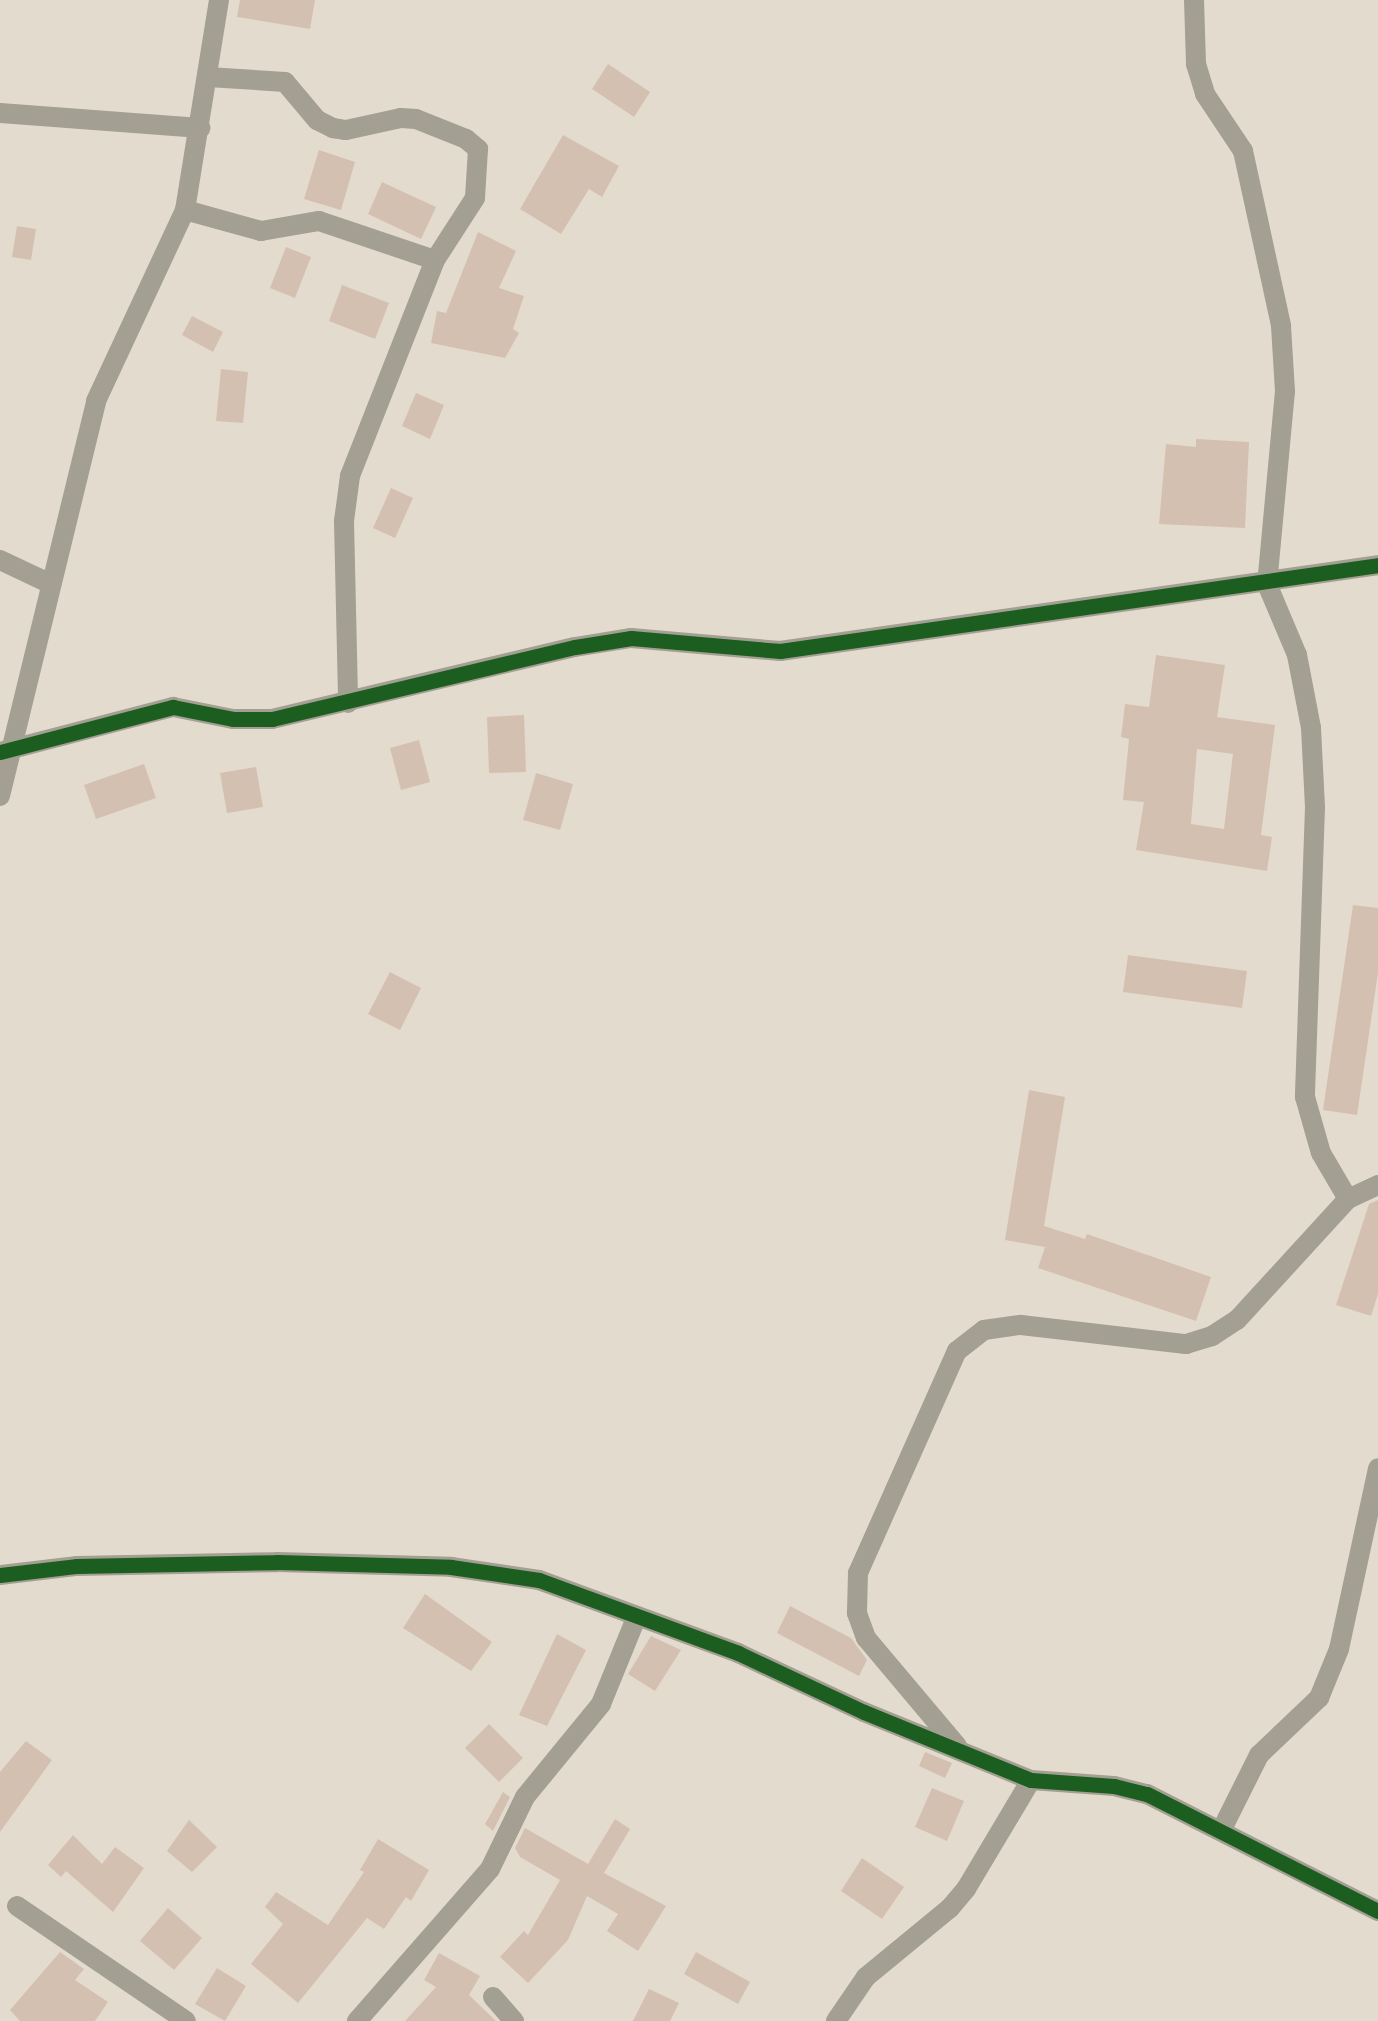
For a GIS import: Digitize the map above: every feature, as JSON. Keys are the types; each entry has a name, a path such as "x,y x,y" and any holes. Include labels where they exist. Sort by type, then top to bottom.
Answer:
{"street":[{"path":"0,796 6,749 52,584 96,402 185,210 220,0"},
{"path":"1194,0 1196,64 1205,94 1243,150 1281,326 1285,390 1268,584 1297,655 1311,728 1316,807 1305,1097 1321,1153 1348,1198"},
{"path":"208,77 285,82 317,120 333,128 346,130 416,118 466,139 478,149 475,198 435,260 350,476 344,520 348,703"},
{"path":"0,113 200,128"},
{"path":"185,210 262,230 320,222 435,260"},
{"path":"0,560 52,584"},
{"path":"6,749 173,707 233,718 272,718 576,647 631,638 780,651 1268,584 1378,565"},
{"path":"958,1747 866,1638 857,1613 858,1574 956,1352 984,1330 1021,1325 1186,1344 1212,1336 1238,1320 1348,1198 1378,1186"},
{"path":"1222,1829 1260,1755 1319,1698 1339,1649 1378,1468"},
{"path":"0,1575 78,1566 260,1562 451,1567 539,1580 738,1653 864,1712 958,1747 1030,1780 1114,1786 1147,1794 1378,1911"},
{"path":"356,2021 490,1869 525,1796 601,1704 638,1616"},
{"path":"836,2021 866,1977 937,1920 966,1890 1030,1780"},
{"path":"17,1906 186,2021"},
{"path":"494,1997 514,2021"}],"building":[{"path":"240,0 315,0 310,29 237,17"},
{"path":"608,64 650,92 634,117 592,89"},
{"path":"563,135 619,166 602,197 589,189 561,234 520,209"},
{"path":"319,150 355,162 341,210 304,199"},
{"path":"382,182 436,207 421,239 368,214"},
{"path":"17,226 36,229 31,260 12,257"},
{"path":"478,232 516,251 499,288 524,296 513,329 519,333 505,358 431,343 437,311 446,313"},
{"path":"286,247 311,257 295,298 270,288"},
{"path":"342,285 389,303 375,339 329,321"},
{"path":"192,316 223,332 213,352 182,335"},
{"path":"221,369 248,372 243,423 216,421"},
{"path":"416,393 444,405 430,439 402,426"},
{"path":"1196,439 1249,442 1245,528 1159,524 1166,444 1196,447"},
{"path":"391,488 413,498 395,538 373,528"},
{"path":"1156,655 1225,665 1217,717 1275,725 1261,835 1272,837 1267,871 1136,850 1144,802 1123,800 1129,739 1121,737 1125,704 1149,707","holes":["1197,749 1233,754 1224,829 1191,824"]},
{"path":"524,715 526,772 489,773 487,717"},
{"path":"419,740 430,782 401,790 390,748"},
{"path":"144,764 156,798 96,819 84,785"},
{"path":"256,767 263,807 227,813 220,773"},
{"path":"536,773 573,784 560,830 523,820"},
{"path":"1353,905 1378,908 1378,973 1357,1115 1323,1110"},
{"path":"1128,955 1247,971 1242,1008 1123,992"},
{"path":"390,972 421,988 400,1030 368,1014"},
{"path":"1029,1090 1065,1097 1044,1226 1085,1239 1087,1234 1211,1277 1196,1321 1038,1268 1045,1247 1005,1240"},
{"path":"1378,1200 1378,1294 1371,1316 1336,1305 1369,1204"},
{"path":"425,1594 492,1642 471,1671 403,1628"},
{"path":"790,1606 851,1638 867,1660 859,1676 777,1633"},
{"path":"557,1634 586,1650 547,1726 519,1715"},
{"path":"651,1636 681,1650 655,1691 628,1674"},
{"path":"489,1724 523,1758 499,1782 465,1748"},
{"path":"26,1741 52,1760 0,1832 0,1772"},
{"path":"925,1752 952,1763 945,1778 919,1766"},
{"path":"932,1788 964,1801 947,1841 915,1827"},
{"path":"503,1792 510,1797 493,1831 485,1824"},
{"path":"615,1819 630,1829 604,1873 666,1906 638,1951 607,1931 618,1914 587,1896 568,1940 528,1983 500,1957 524,1931 528,1935 560,1880 520,1857 515,1848 525,1828 588,1864"},
{"path":"189,1820 217,1847 192,1872 167,1851"},
{"path":"73,1835 102,1864 115,1847 144,1868 113,1912 66,1871 61,1877 48,1865"},
{"path":"378,1839 429,1870 411,1901 406,1897 384,1929 367,1918 298,2003 251,1964 283,1924 265,1907 276,1892 328,1925 364,1872 360,1870"},
{"path":"862,1858 904,1887 882,1919 841,1891"},
{"path":"168,1908 202,1938 174,1970 140,1941"},
{"path":"60,1952 84,1969 75,1980 108,2002 95,2021 20,2021 10,2010"},
{"path":"696,1952 750,1982 738,2004 684,1974"},
{"path":"439,1953 480,1976 469,1995 496,2021 405,2021 436,1987 424,1980"},
{"path":"217,1968 246,1986 225,2021 195,2004"},
{"path":"649,1989 679,2003 670,2021 633,2021"}],"cycle path":[{"path":"0,752 173,707 233,719 272,719 575,647 631,638 780,651 1378,565"},
{"path":"0,1575 77,1566 277,1562 451,1567 539,1580 738,1653 864,1712 1031,1780 1114,1786 1147,1794 1378,1911"}]}
